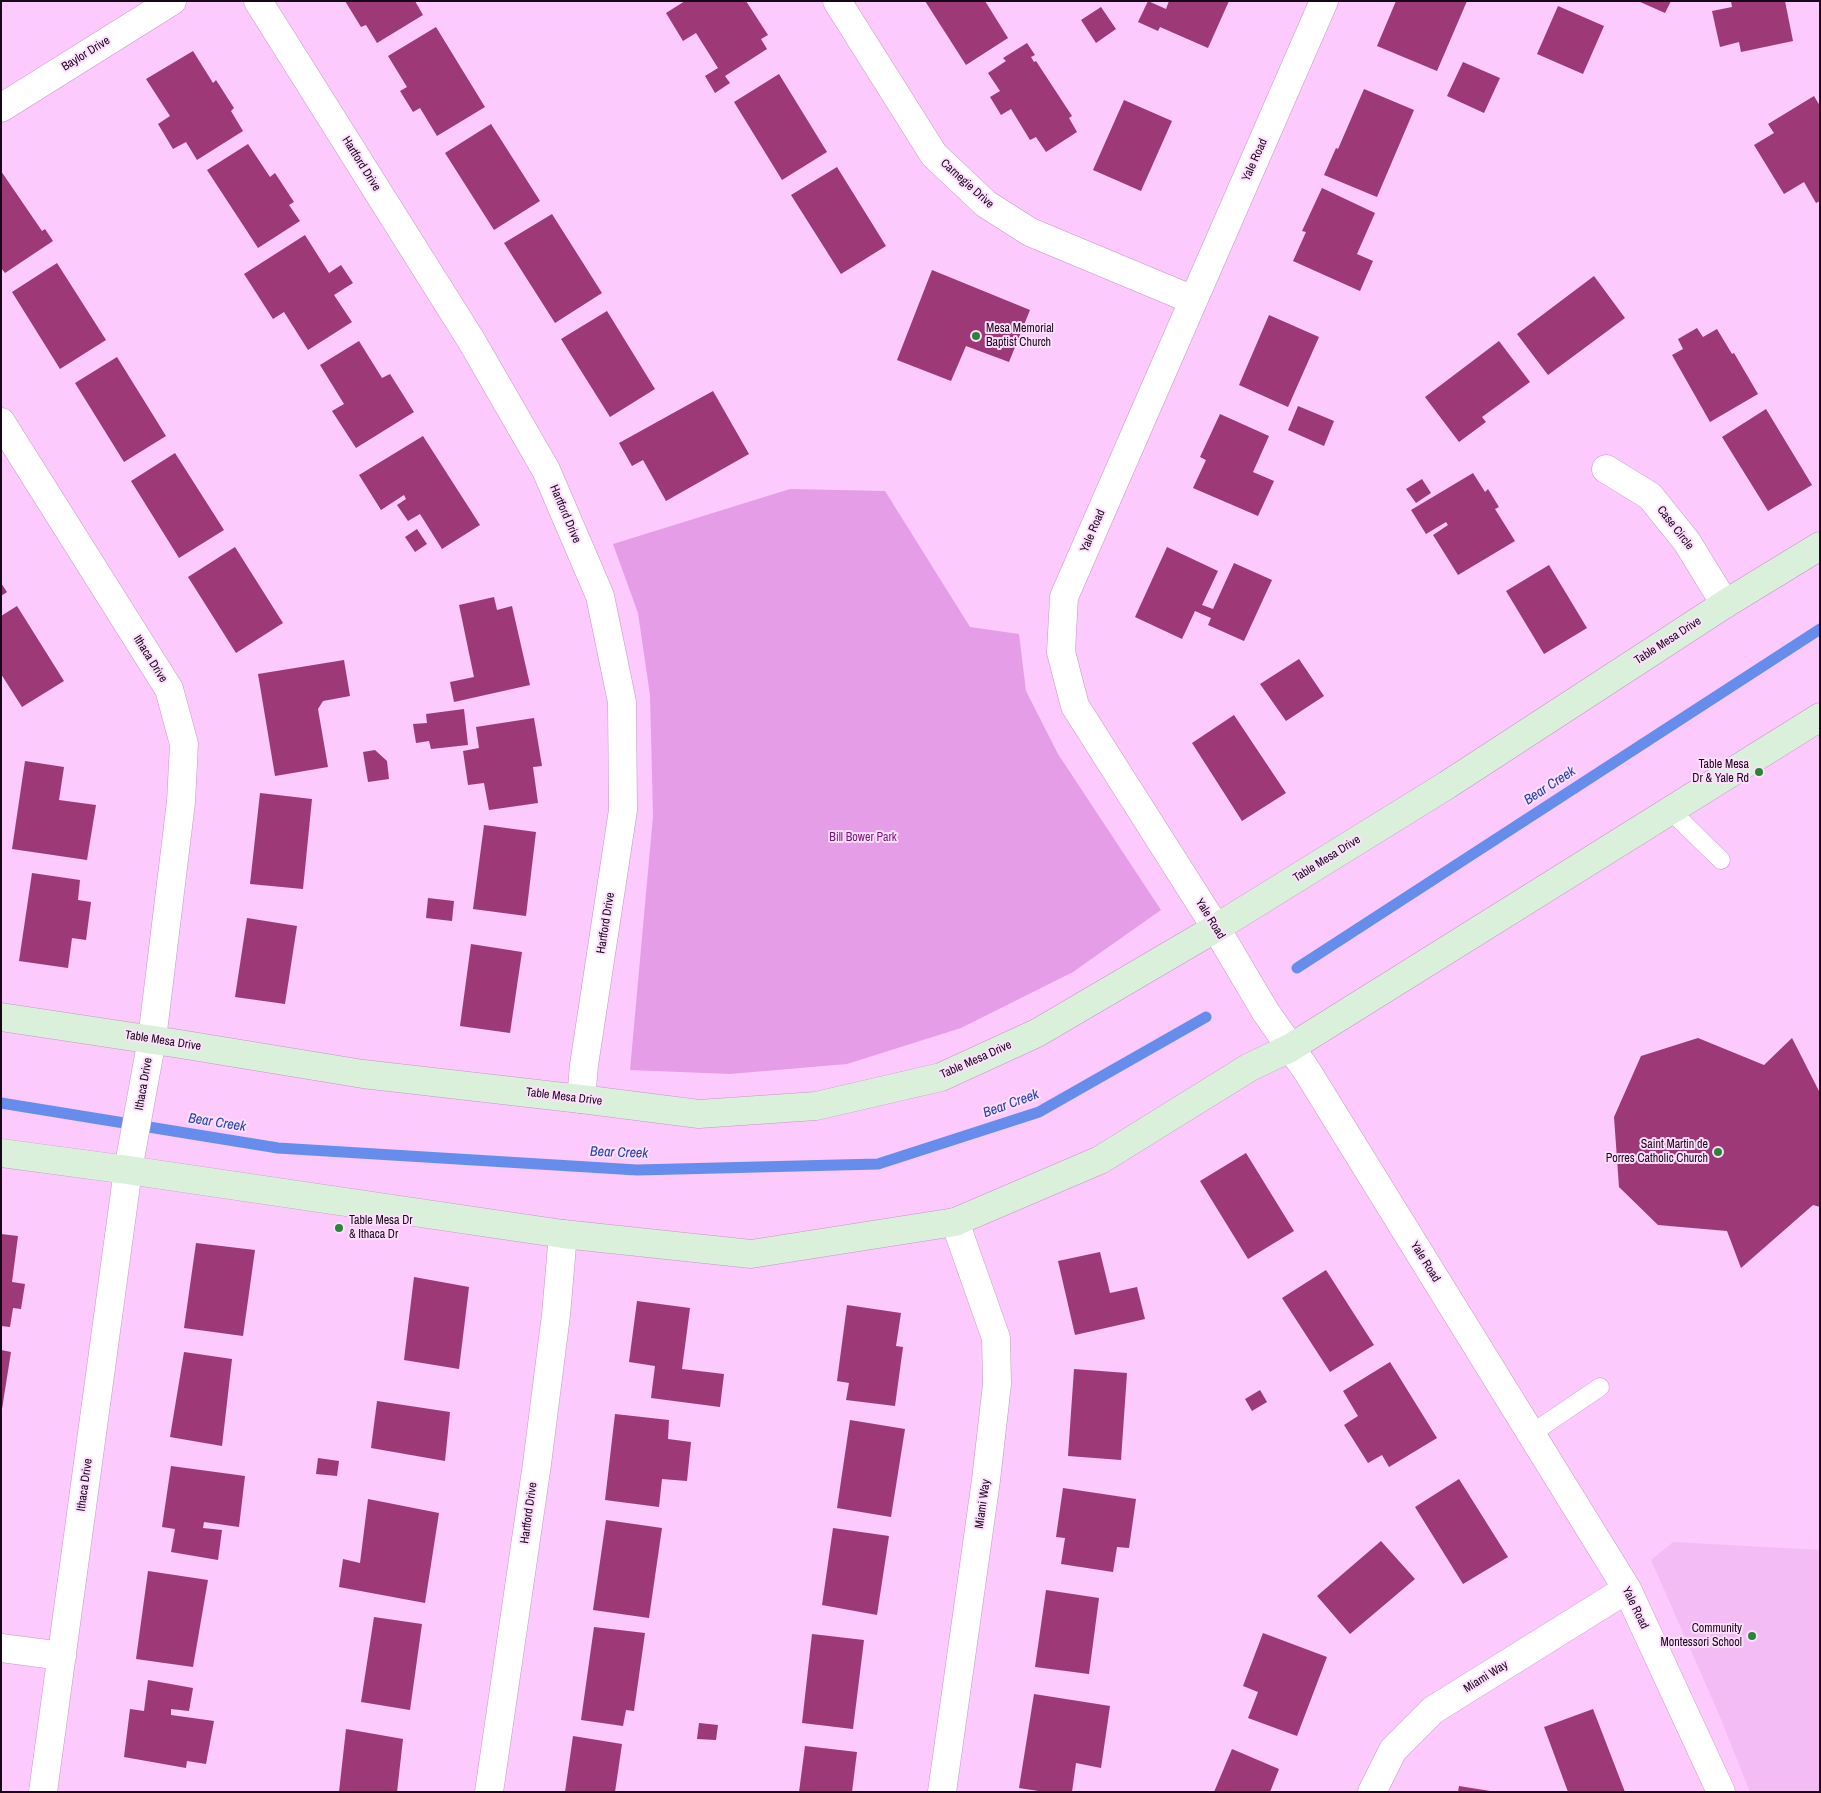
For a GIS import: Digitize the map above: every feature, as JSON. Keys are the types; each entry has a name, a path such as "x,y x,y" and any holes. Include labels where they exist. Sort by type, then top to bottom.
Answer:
{"street":[{"name":"Baylor Drive","path":"1,108 172,1"},
{"name":"Hartford Drive","path":"258,1 476,348 546,470 600,596 622,702 623,810 584,1065 582,1099"},
{"name":"Carnegie Drive","path":"837,1 934,155 986,204 1030,232 1193,300"},
{"name":"Yale Road","path":"1324,1 1064,597 1061,652 1074,706 1216,928 1265,1011 1331,1110 1627,1589 1721,1792"},
{"name":"Ithaca Drive","path":"1,422 168,689 184,744 181,802 152,1039 128,1170 43,1792"},
{"name":"Case Circle","path":"1606,469 1650,496 1687,542 1725,604"},
{"name":"Table Mesa Drive","path":"1,1017 152,1039 364,1074 699,1114 816,1106 941,1077 1037,1033 1216,928 1446,785 1725,604 1820,546"},
{"path":"1,1153 563,1234 752,1254 954,1222 1100,1160 1250,1067 1290,1048 1820,717"},
{"name":"Miami Way","path":"942,1792 986,1480 997,1384 996,1338 954,1222"},
{"name":"Hartford Drive","path":"489,1792 556,1315 563,1234"},
{"name":"Miami Way","path":"1372,1792 1393,1750 1433,1710 1627,1589"},
{"path":"1,1648 62,1656"}],"lane":[{"path":"1670,810 1721,860"},
{"path":"1531,1434 1600,1387"}],"shaded area":[{"name":"Community Montessori School","path":"1673,1542 1820,1550 1820,1792 1750,1792 1718,1712 1651,1560"}],"green space":[{"name":"Bill Bower Park","path":"790,489 885,491 970,627 1019,634 1026,691 1058,754 1161,910 1073,972 961,1028 847,1064 730,1074 630,1070 653,816 650,695 638,613 613,544"}],"building":[{"path":"345,1 415,1 423,15 377,43 366,25 361,27"},
{"path":"685,1 746,1 768,35 761,39 767,49 725,76 730,83 715,93 705,76 718,68 696,33 683,41 666,13"},
{"path":"925,1 985,1 1008,38 966,65"},
{"path":"1148,1 1166,9 1169,1 1229,1 1208,48 1160,27 1158,31 1138,22"},
{"path":"1396,1 1467,1 1437,71 1377,46"},
{"path":"1638,1 1671,1 1665,13"},
{"path":"1731,1 1785,1 1793,41 1741,52 1739,42 1720,47 1712,11 1732,7"},
{"path":"1558,6 1604,26 1583,74 1537,54"},
{"path":"1101,7 1116,29 1096,43 1081,20"},
{"path":"436,27 485,107 437,136 420,108 413,112 400,91 407,87 388,56"},
{"path":"1027,43 1035,55 1031,57 1034,62 1036,61 1072,116 1069,118 1077,132 1046,152 1036,137 1030,140 1011,109 1001,115 990,97 1000,91 988,73 1006,61 1003,58"},
{"path":"193,51 213,83 216,80 234,108 231,111 243,131 197,160 186,142 173,149 158,124 170,116 146,79"},
{"path":"1463,62 1500,78 1484,113 1447,96"},
{"path":"779,74 827,152 782,180 734,102"},
{"path":"1364,89 1414,110 1377,197 1324,175 1336,148 1338,149"},
{"path":"1814,96 1820,106 1820,201 1816,203 1804,182 1784,194 1754,145 1774,133 1768,124"},
{"path":"1124,100 1172,121 1141,191 1093,170"},
{"path":"491,124 540,201 494,230 445,153"},
{"path":"248,144 270,177 275,173 294,202 289,205 300,221 258,248 207,170"},
{"path":"837,167 886,246 841,274 791,195"},
{"path":"1,171 42,231 45,229 53,241 5,273 1,268"},
{"path":"1322,188 1375,213 1357,254 1373,261 1360,291 1293,261 1306,232 1302,231"},
{"path":"552,214 602,293 555,323 504,243"},
{"path":"305,235 329,273 341,265 353,283 334,295 352,322 308,350 284,312 273,319 244,274"},
{"path":"57,263 106,340 60,369 12,292"},
{"path":"932,270 1030,310 1009,362 966,346 951,381 897,360"},
{"path":"1594,276 1625,318 1548,375 1517,334"},
{"path":"607,311 655,389 610,417 561,339"},
{"path":"1269,315 1319,337 1288,407 1239,385"},
{"path":"1697,328 1703,337 1717,329 1732,354 1734,353 1758,394 1710,422 1672,355 1683,349 1678,339"},
{"path":"359,341 382,378 390,374 414,412 356,448 332,411 344,404 320,365"},
{"path":"1499,341 1530,382 1482,417 1486,422 1459,442 1425,397"},
{"path":"117,357 166,436 124,462 75,383"},
{"path":"713,391 749,454 666,501 643,460 632,466 619,443"},
{"path":"1298,406 1334,421 1324,446 1288,430"},
{"path":"1766,409 1812,485 1768,511 1722,437"},
{"path":"1220,414 1269,436 1253,472 1274,481 1258,516 1193,488 1206,460 1200,457"},
{"path":"423,436 480,525 442,549 420,514 408,521 397,505 406,499 404,495 381,510 359,475"},
{"path":"175,453 224,530 179,558 131,481"},
{"path":"1473,473 1485,492 1488,489 1499,507 1495,509 1515,541 1458,575 1433,535 1448,525 1446,522 1426,534 1411,510"},
{"path":"1422,479 1431,493 1416,503 1406,489"},
{"path":"417,529 427,544 415,552 405,537"},
{"path":"235,547 283,623 236,653 188,577"},
{"path":"1167,547 1218,571 1202,605 1213,609 1234,563 1272,580 1244,641 1208,625 1211,618 1195,611 1182,639 1135,617"},
{"path":"1549,565 1587,628 1544,654 1506,591"},
{"path":"1,583 7,592 1,596"},
{"path":"494,597 497,610 512,606 530,685 454,702 450,682 474,677 459,605"},
{"path":"17,606 64,681 22,707 1,674 1,616"},
{"path":"1299,659 1324,696 1286,721 1260,684"},
{"path":"344,660 350,696 323,701 318,709 328,767 275,776 258,674"},
{"path":"464,709 468,745 431,749 429,741 416,743 413,724 427,723 426,714"},
{"path":"1234,715 1286,793 1242,821 1192,743"},
{"path":"534,718 542,766 533,767 538,803 489,810 484,783 468,785 463,751 479,748 476,727"},
{"path":"375,750 387,761 389,779 368,782 363,752"},
{"path":"25,761 64,767 59,800 96,805 87,860 12,849"},
{"path":"260,793 312,799 303,889 250,884"},
{"path":"484,825 536,832 526,916 473,909"},
{"path":"32,873 80,880 78,900 91,902 86,940 72,938 68,968 19,961"},
{"path":"428,898 454,901 452,921 426,918"},
{"path":"247,918 297,926 285,1004 235,997"},
{"path":"471,944 522,952 510,1033 460,1026"},
{"name":"Saint Martin de Porres Catholic Church","path":"1698,1038 1764,1065 1792,1038 1820,1093 1820,1207 1813,1205 1741,1268 1727,1231 1658,1225 1619,1187 1614,1117 1641,1056"},
{"path":"1246,1153 1294,1231 1248,1259 1200,1181"},
{"path":"1,1234 18,1236 12,1282 25,1284 21,1309 13,1308 10,1327 1,1326"},
{"path":"196,1243 255,1250 243,1336 184,1328"},
{"path":"1100,1252 1110,1293 1137,1287 1145,1319 1075,1335 1058,1261"},
{"path":"1326,1270 1374,1345 1330,1372 1282,1298"},
{"path":"414,1277 469,1287 459,1369 404,1360"},
{"path":"637,1301 690,1308 682,1369 724,1374 720,1407 651,1398 655,1366 629,1362"},
{"path":"847,1305 901,1313 896,1346 903,1347 895,1406 846,1400 849,1383 837,1381"},
{"path":"1,1350 11,1352 2,1409 1,1409"},
{"path":"184,1352 232,1359 222,1446 170,1437"},
{"path":"1390,1362 1437,1438 1389,1467 1382,1455 1368,1463 1344,1425 1358,1416 1343,1391"},
{"path":"1074,1369 1127,1373 1121,1460 1068,1456"},
{"path":"1260,1390 1267,1402 1252,1411 1245,1399"},
{"path":"377,1401 450,1412 445,1461 371,1448"},
{"path":"615,1414 669,1420 668,1439 691,1442 687,1481 662,1479 659,1507 605,1500"},
{"path":"850,1420 905,1429 891,1517 837,1508"},
{"path":"318,1458 339,1461 337,1476 316,1474"},
{"path":"171,1466 245,1476 239,1527 204,1522 203,1528 222,1530 218,1560 171,1552 175,1529 162,1527"},
{"path":"1459,1479 1508,1557 1463,1584 1415,1507"},
{"path":"1063,1488 1136,1499 1129,1548 1117,1547 1113,1572 1061,1564 1065,1538 1056,1537"},
{"path":"368,1499 439,1513 425,1603 339,1587 343,1559 360,1563"},
{"path":"606,1520 662,1528 649,1618 593,1610"},
{"path":"833,1528 889,1536 877,1615 822,1605"},
{"path":"1381,1541 1415,1579 1350,1634 1317,1596"},
{"path":"148,1571 208,1580 193,1667 136,1659"},
{"path":"1046,1590 1099,1598 1089,1674 1035,1667"},
{"path":"374,1617 422,1624 410,1710 361,1702"},
{"path":"594,1627 645,1633 634,1711 626,1710 623,1726 581,1720"},
{"path":"1263,1633 1327,1657 1297,1736 1248,1718 1258,1692 1243,1686"},
{"path":"812,1634 864,1640 853,1729 802,1723"},
{"path":"148,1680 193,1688 189,1711 171,1709 171,1715 214,1721 206,1764 187,1761 186,1768 124,1757 130,1709 144,1711"},
{"path":"1034,1694 1110,1706 1101,1768 1076,1763 1072,1792 1045,1792 1019,1788"},
{"path":"1593,1709 1625,1792 1568,1792 1544,1727"},
{"path":"699,1723 718,1725 716,1740 697,1739"},
{"path":"346,1729 403,1739 397,1792 339,1792"},
{"path":"573,1736 622,1744 615,1792 565,1792"},
{"path":"805,1746 857,1752 852,1792 799,1792"},
{"path":"1232,1749 1279,1769 1270,1792 1214,1792"},
{"path":"1459,1786 1490,1791 1490,1792 1458,1792"}],"waterway":[{"name":"Bear Creek","path":"1297,968 1820,629"},
{"name":"Bear Creek","path":"1,1103 278,1148 637,1170 878,1164 1039,1112 1206,1017"}],"place":[{"name":"Mesa Memorial Baptist Church","path":"976,336"},
{"name":"Table Mesa Dr & Yale Rd","path":"1759,772"},
{"name":"Saint Martin de Porres Catholic Church","path":"1718,1152"},
{"name":"Table Mesa Dr & Ithaca Dr","path":"339,1228"},
{"name":"Community Montessori School","path":"1752,1636"}]}
